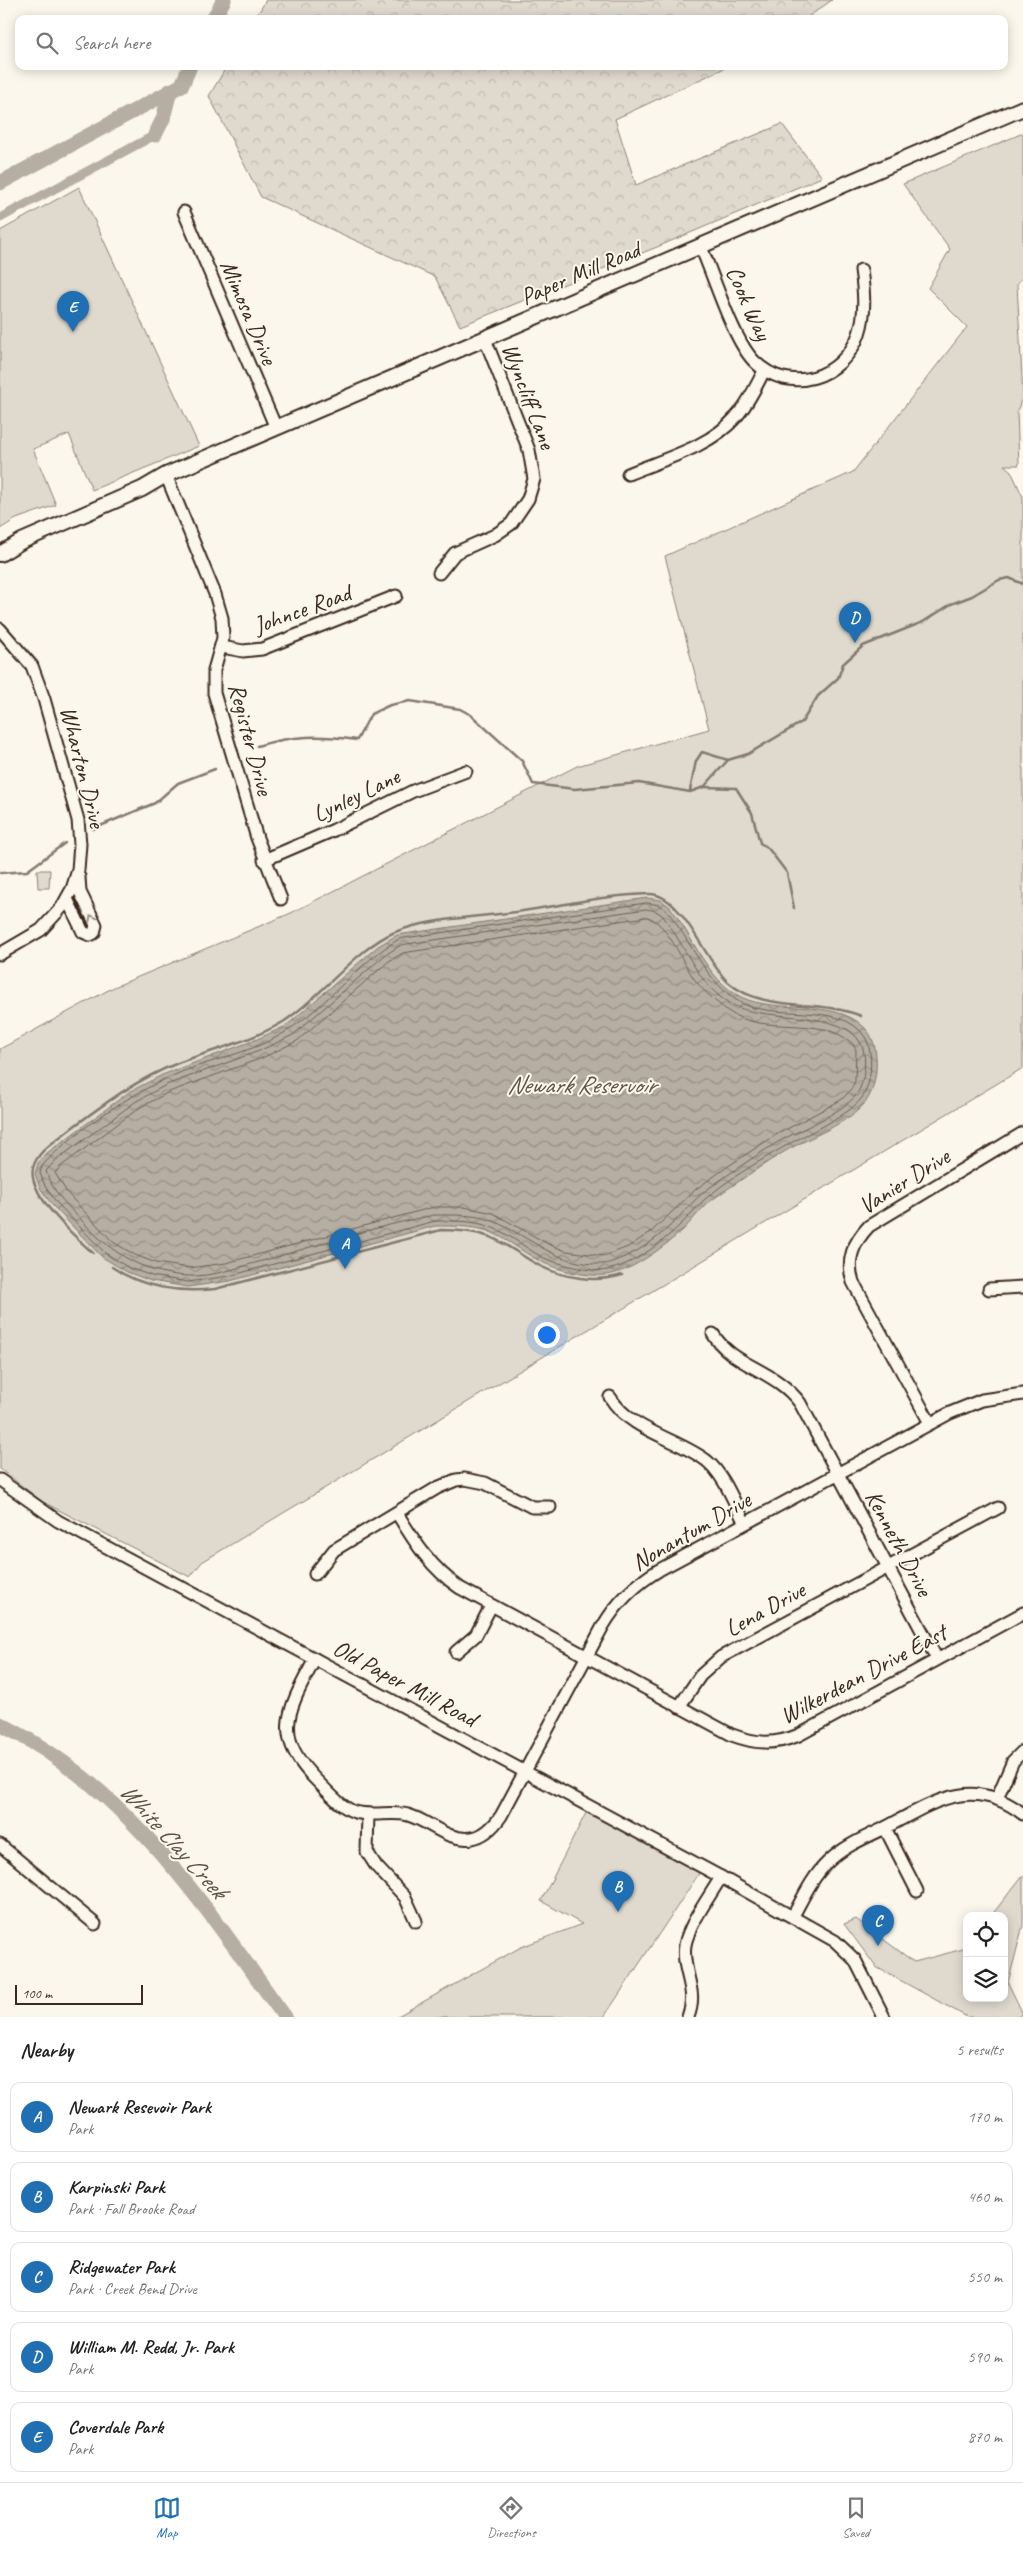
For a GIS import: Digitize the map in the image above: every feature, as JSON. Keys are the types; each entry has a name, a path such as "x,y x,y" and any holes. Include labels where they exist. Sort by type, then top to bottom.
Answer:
{"main road":[{"name":"Paper Mill Road","path":"0,554 30,537 142,489 161,477 1023,108"},
{"name":"Paper Mill Road","path":"0,544 78,507 138,482 161,477"}],"street":[{"name":"Mimosa Drive","path":"184,212 276,428"},
{"name":"Cook Way","path":"700,245 739,340 746,352 764,371 788,379 810,379 832,370 842,362 855,344 862,321 864,296 861,270"},
{"name":"Wyncliff Lane","path":"440,573 455,553 495,535 511,524 528,500 534,479 529,450 485,338"},
{"path":"628,474 703,442 722,431 738,415 764,371"},
{"name":"Register Drive","path":"161,477 219,607 222,618 222,647 214,670 214,693 264,860 281,899"},
{"name":"Johnce Road","path":"222,647 243,651 262,649 396,596"},
{"name":"Wharton Drive","path":"0,629 32,666 44,699 78,820 80,844 78,870 67,898 53,920 41,930 0,954"},
{"name":"Lynley Lane","path":"264,860 334,830 413,791 466,771"},
{"path":"67,898 82,932 90,935 94,933 96,924 80,892 78,870"},
{"name":"Vanier Drive","path":"930,1423 853,1282 850,1265 853,1248 869,1226 1023,1133"},
{"path":"989,1289 1023,1287"},
{"name":"Kenneth Drive","path":"714,1334 730,1354 778,1380 793,1393 937,1659"},
{"name":"Nonantum Drive","path":"368,1814 395,1813 412,1816 447,1834 464,1839 474,1838 491,1829 501,1816 611,1613 637,1584 658,1570 930,1423 982,1400 1023,1394"},
{"path":"610,1397 624,1415 708,1462 720,1476 745,1523"},
{"path":"315,1574 334,1550 447,1483 465,1479 485,1484 532,1507 550,1507"},
{"name":"Old Paper Mill Road","path":"0,1480 58,1521 525,1771 793,1916 835,1941 849,1953 860,1970 884,2017"},
{"name":"Lena Drive","path":"679,1707 691,1686 714,1662 998,1508"},
{"name":"Wilkerdean Drive East","path":"397,1512 416,1545 435,1570 460,1588 679,1707 743,1739 765,1743 777,1742 799,1735 1023,1613"},
{"path":"456,1652 476,1635 491,1606"},
{"path":"315,1658 291,1707 288,1727 292,1746 302,1764 339,1802 356,1812 368,1814 367,1852 376,1866 405,1896 416,1921"},
{"path":"997,1798 1013,1761 1023,1751"},
{"path":"793,1916 817,1874 835,1855 927,1804 951,1796 976,1794 997,1798 1023,1814"},
{"path":"885,1828 917,1890"},
{"path":"0,1845 95,1924"},
{"path":"688,2017 693,2000 686,1963 686,1945 692,1928 721,1877"}],"green space":[{"path":"266,0 832,0 811,15 257,15"},
{"path":"225,70 720,70 615,119 636,185 782,124 822,177 657,247 460,326 435,277 261,197 209,96"},
{"path":"1023,133 1023,277 1017,284 1023,396 1017,411 1019,465 1004,465 1011,471 1023,497 1023,1068 202,1562 190,1577 43,1502 0,1469 0,1049 114,987 291,913 577,766 709,729 665,556 853,472 967,327 928,288 950,249 903,184"},
{"path":"79,187 199,446 92,490 69,434 33,449 56,505 16,519 0,529 0,231"},
{"path":"37,870 50,870 49,888 38,888"},
{"path":"587,1811 702,1869 604,2017 396,2017 521,1947 582,1924 541,1901"},
{"path":"1023,1875 1023,1925 1008,1983 1008,1912 994,1912"},
{"path":"856,1919 914,1962 963,1949 963,2002 1008,2002 1008,1983 1022,2012 1019,2017 967,2017 876,1967 844,1924"}],"water":[{"name":"Newark Reservoir","path":"647,898 661,900 670,907 709,968 729,989 741,997 756,1002 827,1010 843,1014 858,1022 869,1033 875,1048 876,1066 871,1093 860,1108 829,1129 784,1152 725,1191 708,1203 667,1244 647,1258 626,1269 606,1275 571,1272 545,1264 488,1231 469,1227 435,1226 230,1281 188,1287 151,1281 127,1272 102,1257 53,1206 40,1188 35,1174 38,1163 47,1153 129,1092 162,1075 255,1040 286,1026 378,946 397,935"}],"waterway":[{"name":"White Clay Creek","path":"215,15 224,0"},
{"name":"White Clay Creek","path":"0,183 182,85 188,70"},
{"path":"155,135 163,119 170,91"},
{"path":"0,218 155,135"},
{"path":"257,746 307,737 357,740 371,714 390,705 410,701 460,709 471,715 522,761 533,784 575,789 639,783 690,792 704,787 728,760 748,754 802,722 818,696 838,678 843,664 863,646 923,622 951,604 972,596 999,580 1009,578 1023,584"},
{"path":"690,791 696,761 702,752 728,760"},
{"path":"93,829 155,803 178,783 215,769"},
{"path":"704,787 736,788 752,813 760,843 768,848 787,873 794,908"},
{"path":"0,873 27,871 65,843"},
{"path":"93,1253 54,1214 37,1190 33,1178 33,1168 43,1151 69,1130 135,1084 163,1069 258,1035 283,1022 311,1000 366,950 395,932 409,927 439,921 649,894 661,897 672,904 692,929 719,972 728,982 742,992 775,1002 828,1008 861,1016"},
{"path":"112,1267 136,1280 162,1287 188,1290 215,1289 447,1230 472,1232 490,1237 540,1266 559,1274 591,1279 622,1275"},
{"name":"White Clay Creek","path":"0,1724 46,1750 87,1781 125,1815 160,1852 193,1892 285,2017"}],"place":[{"name":"Coverdale Park","path":"73,332"},
{"name":"William M. Redd, Jr. Park","path":"855,643"},
{"name":"Newark Resevoir Park","path":"345,1269"},
{"name":"Karpinski Park","path":"618,1912"},
{"name":"Ridgewater Park","path":"878,1946"}]}
